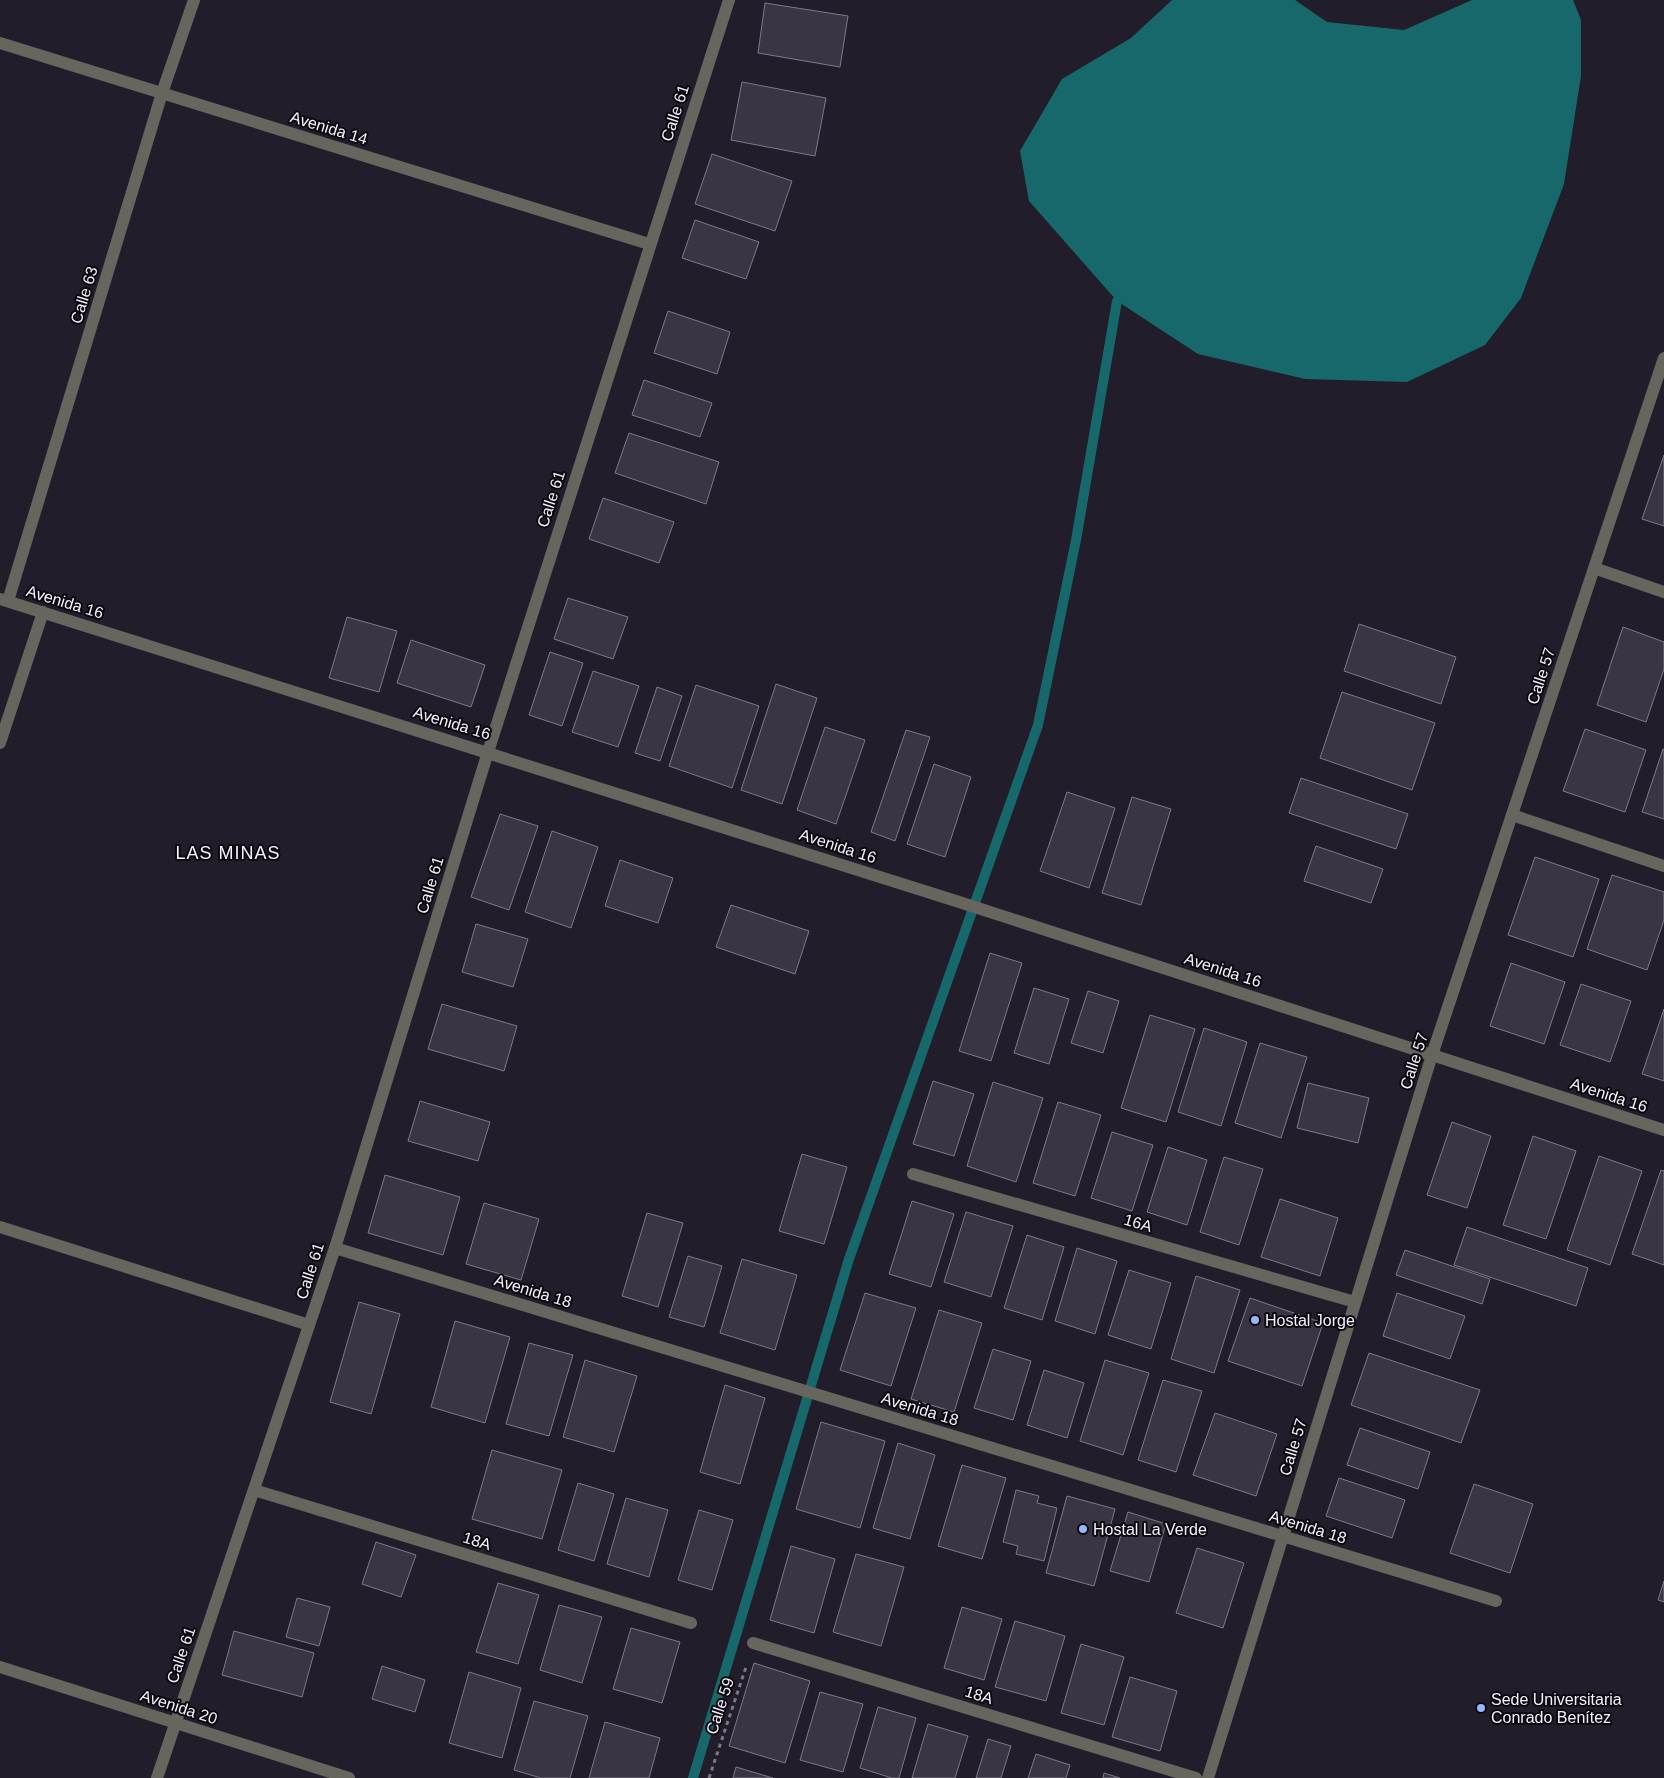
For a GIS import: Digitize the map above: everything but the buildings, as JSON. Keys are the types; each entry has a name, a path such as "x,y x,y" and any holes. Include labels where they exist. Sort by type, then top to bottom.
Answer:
{"street":[{"name":"Calle 63","path":"4,600 162,93 194,0"},
{"name":"Calle 61","path":"157,1778 335,1248 488,752 649,244 729,0"},
{"name":"Avenida 14","path":"0,42 649,244"},
{"name":"Calle 57","path":"1208,1778 1354,1302 1432,1056 1664,358"},
{"path":"1594,568 1664,592"},
{"name":"Avenida 16","path":"4,600 956,900 1664,1130"},
{"path":"0,743 43,612"},
{"path":"1512,815 1664,866"},
{"name":"16A","path":"913,1174 1354,1302"},
{"path":"0,1227 309,1325"},
{"name":"Avenida 18","path":"335,1248 1496,1601"},
{"name":"18A","path":"254,1490 690,1623"},
{"name":"18A","path":"753,1643 1196,1778"},
{"name":"Avenida 20","path":"0,1667 349,1778"}],"path":[{"name":"Calle 59","path":"709,1778 753,1643"}],"shaded area":[{"path":"1172,0 1295,0 1327,22 1404,30 1472,0 1573,0 1581,20 1581,76 1564,184 1521,298 1485,345 1407,382 1305,379 1198,354 1117,301 1029,201 1020,151 1062,79 1131,38"}],"waterway":[{"path":"693,1778 849,1259 1038,725 1076,540 1117,301"}],"place":[{"name":"Hostal Jorge","path":"1255,1320"},
{"name":"Hostal La Verde","path":"1083,1529"},
{"name":"Sede Universitaria Conrado Benítez","path":"1481,1708"}],"district":[{"name":"LAS MINAS","path":"228,853"}]}
